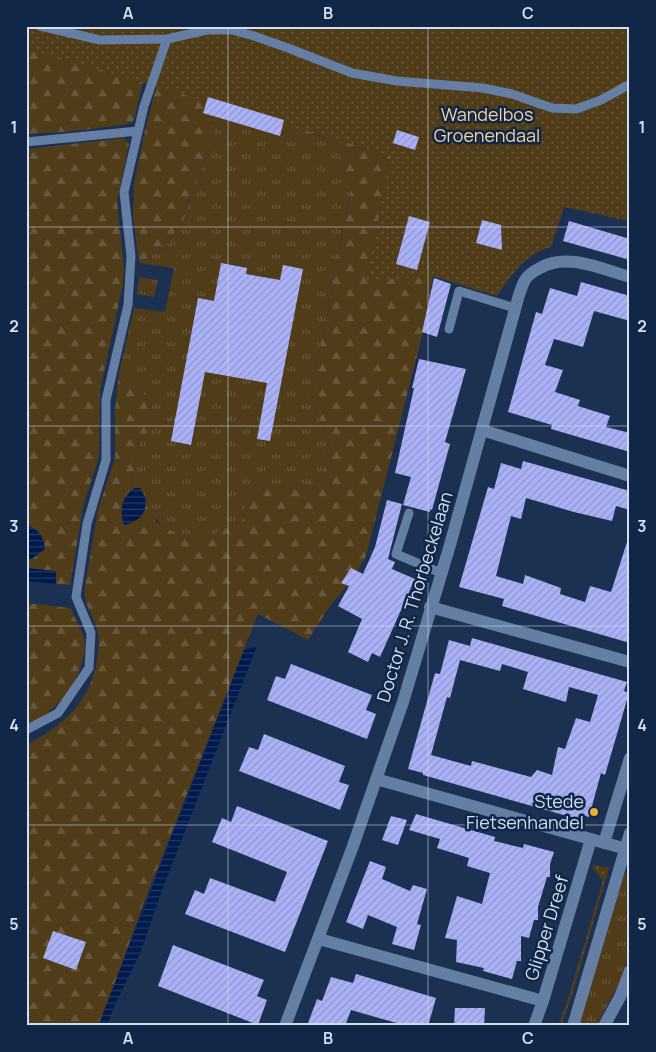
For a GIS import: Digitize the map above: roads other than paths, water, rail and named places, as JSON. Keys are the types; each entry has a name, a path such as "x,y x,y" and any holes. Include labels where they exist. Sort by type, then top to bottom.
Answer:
{"street":[{"name":"Doctor J. R. Thorbeckelaan","path":"285,1026 353,846 403,702 482,430 515,308 525,279 551,262 564,260 630,277"},
{"path":"482,430 630,476"},
{"path":"430,607 630,662"},
{"name":"Glipper Dreef","path":"534,1026 598,841 630,758"},
{"path":"376,778 628,849"},
{"path":"573,1026 628,849 630,833"},
{"path":"319,939 543,1001"},
{"path":"604,1026 620,997 630,971"}],"lane":[{"path":"40,26 100,40 168,39 207,30 232,30 271,42 352,73 397,81 483,88 512,94 552,108 576,109 601,100 630,84"},
{"path":"26,730 58,712 89,668 91,633 76,597 87,524 106,460 106,400 128,305 131,256 124,192 144,106 168,39"},
{"path":"26,142 138,131"},
{"path":"449,329 459,291 515,308"},
{"path":"409,513 396,554 441,573"}],"water":[{"path":"135,488 140,488 143,494 145,500 144,511 137,520 124,525 122,509 124,499"},
{"path":"26,525 40,534 45,549 32,559 26,559"},
{"path":"26,568 56,571 56,584 26,581"},
{"path":"257,646 164,885 140,953 113,1009 107,1026 98,1026 244,650"}],"place":[{"name":"Stede Fietsenhandel","path":"594,812"}],"park label":[{"name":"Wandelbos Groenendaal","path":"487,125"}]}
